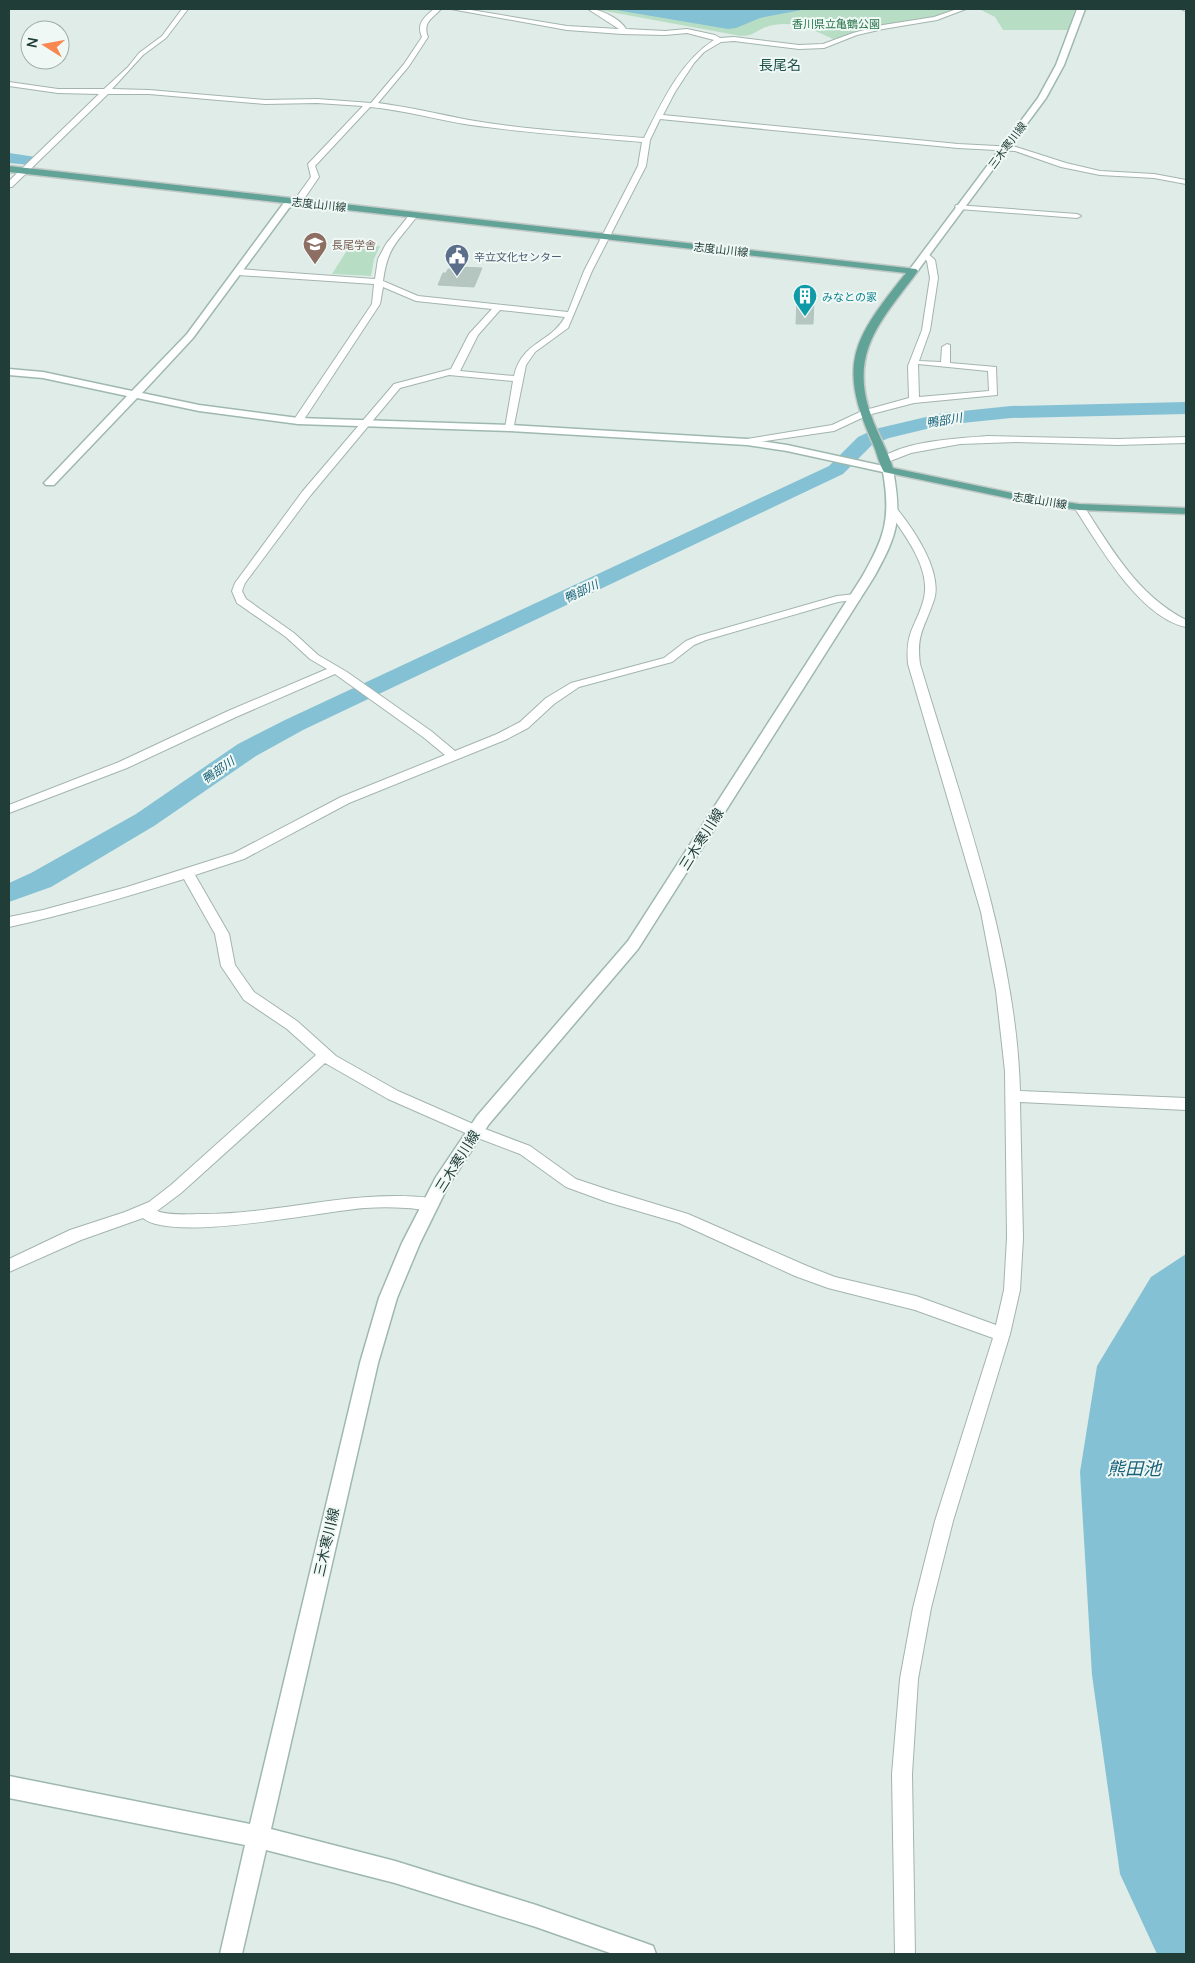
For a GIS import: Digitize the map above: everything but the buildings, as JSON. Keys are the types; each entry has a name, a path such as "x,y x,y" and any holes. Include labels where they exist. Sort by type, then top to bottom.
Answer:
{"main road":[{"name":"三木寒川線","path":"913,271 1042,98 1060,65 1081,9"},
{"name":"志度山川線","path":"9,169 913,271"},
{"path":"50,483 190,336 286,206 294,201"},
{"path":"9,372 43,375 199,408 298,421 366,425 434,424 747,442 804,452 865,466 886,462 866,415 856,377 861,347 868,332 886,305 913,271"},
{"name":"三木寒川線","path":"231,1954 369,1363 392,1290 411,1242 442,1182 475,1132 527,1068 633,946 856,597 883,552 893,511 886,462"},
{"name":"志度山川線","path":"886,462 1026,499 1079,507 1186,511"},
{"path":"9,1787 259,1837 395,1872 536,1916 645,1954"}],"street":[{"path":"9,185 130,68 141,54 164,38 186,9"},
{"path":"294,201 300,197 315,177 312,166 397,78 425,40 421,30 422,24 438,9"},
{"path":"454,9 567,28 665,33 687,30 713,36 719,40"},
{"path":"591,9 619,24 623,28 622,32"},
{"path":"510,428 521,365 532,350 564,328 605,236 642,166 646,140 671,92 702,51 719,40 734,39 798,47 824,46 855,34 883,27 935,19 963,9"},
{"path":"9,84 58,91 157,92 289,104 317,101 370,105 410,109 460,120 530,130 646,140"},
{"path":"659,117 958,146 1016,149 1064,165 1100,172 1154,176 1186,182"},
{"path":"960,207 1077,216"},
{"path":"298,421 376,304 382,259 390,244 414,215"},
{"path":"914,400 913,366 926,330 934,278 931,260 925,254"},
{"path":"238,272 379,282 416,298 571,315"},
{"path":"454,756 339,672 314,657 290,635 241,601 237,591 268,544 306,494 397,386 455,371 474,334 499,306"},
{"path":"945,365 947,347"},
{"path":"747,442 834,428 866,415 914,400 994,392 993,369 922,363"},
{"path":"450,373 518,379"},
{"path":"886,462 898,453 936,443 973,441 1123,442 1186,440"},
{"path":"1079,507 1123,573 1139,592 1157,607 1186,624"},
{"path":"893,511 904,524 926,570 930,585 930,596 912,635 914,664 988,912 1003,991 1012,1071 1015,1238 1012,1290 1002,1334 944,1520 922,1608 910,1679 902,1774 905,1954"},
{"path":"9,922 52,912 188,873 239,856 346,800 524,725 556,697 575,685 668,660 690,643 702,638 837,598 856,597"},
{"path":"9,809 123,765 232,714 339,672"},
{"path":"188,873 222,934 228,966 249,996 292,1025 325,1055 394,1095 475,1132 525,1150 571,1183 607,1196 683,1218 801,1271 834,1283 916,1303 1002,1334"},
{"path":"9,1266 76,1235 145,1210 176,1189 325,1055"},
{"path":"1012,1096 1186,1104"},
{"path":"145,1210 153,1217 161,1219 216,1220 249,1218 362,1201 404,1200 431,1204"}],"green space":[{"name":"香川県立亀鶴公園","path":"594,9 961,9 945,13 932,20 884,26 833,39 801,26 775,25 741,36"},
{"path":"979,9 1075,9 1068,30 1003,30 995,17"},
{"path":"351,244 380,246 374,259 371,276 332,274"}],"water":[{"path":"610,9 807,9 760,18 736,28 728,29"},
{"name":"熊田池","path":"1186,1254 1186,1954 1157,1954 1120,1874 1092,1675 1080,1472 1097,1366 1151,1277"}],"waterway":[{"path":"9,158 30,160"},
{"name":"鴨部川","path":"9,893 41,880 81,858 145,820 247,750 294,725 836,470 865,441 882,433 943,419 1011,412 1186,408"}],"place":[{"name":"長尾学舎","path":"315,265"},
{"name":"辛立文化センター","path":"457,277"},
{"name":"みなとの家","path":"805,317"}],"district":[{"name":"長尾名","path":"780,64"}]}
